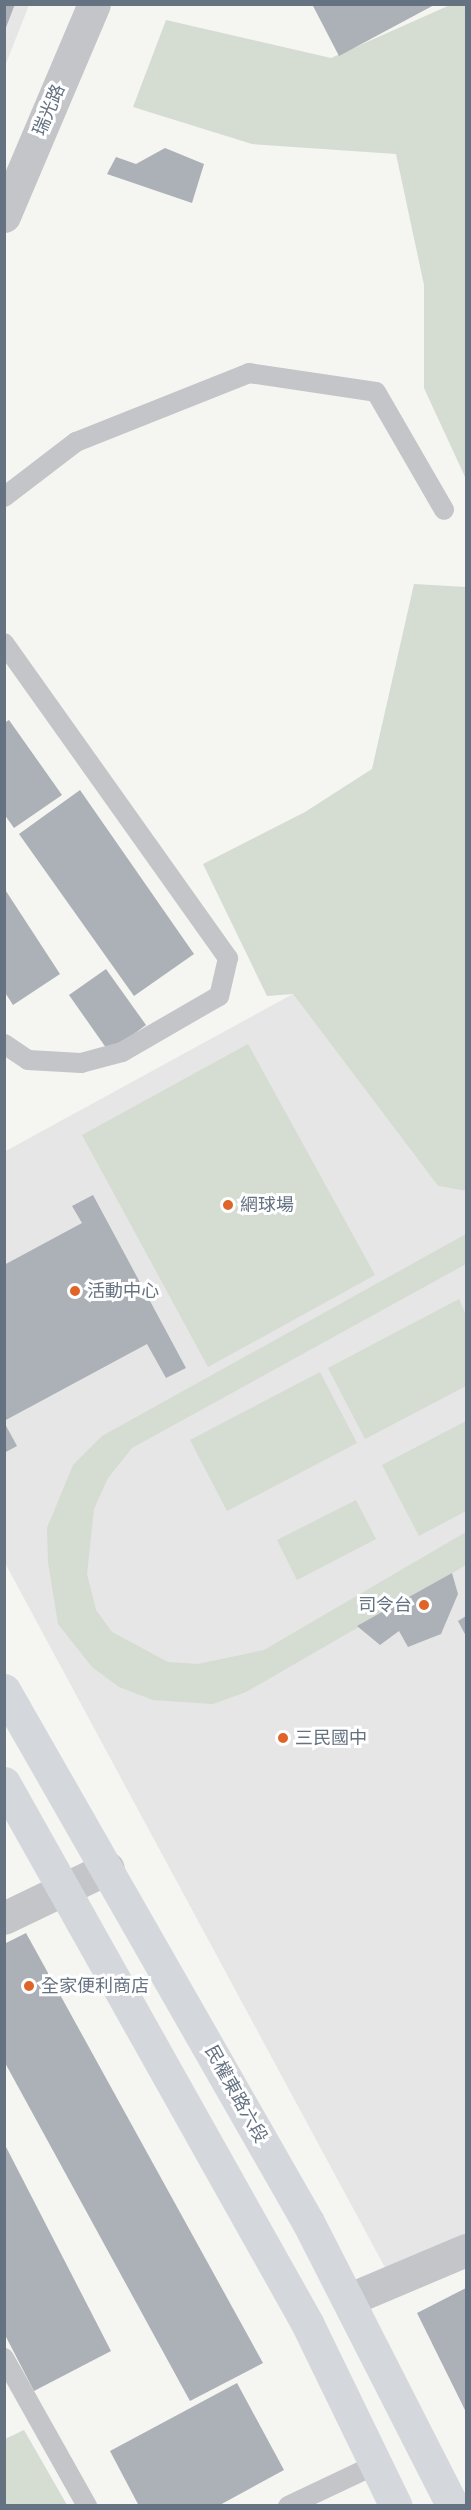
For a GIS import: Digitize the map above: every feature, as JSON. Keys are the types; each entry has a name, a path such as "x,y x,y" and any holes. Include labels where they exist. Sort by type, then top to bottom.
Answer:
{"main road":[{"name":"民權東路六段","path":"4,1690 108,1868 350,2299 453,2505"},
{"path":"4,1783 66,1888 307,2323 396,2505"}],"street":[{"name":"瑞光路","path":"4,216 94,4"},
{"path":"4,1918 108,1868"},
{"path":"350,2299 466,2250"}],"lane":[{"path":"4,497 76,442 249,373 376,392 444,510"},
{"path":"4,644 228,958 219,996 122,1052 81,1063 28,1060 4,1044"},
{"path":"4,2358 87,2505"},
{"path":"288,2505 377,2464"}],"shaded area":[{"path":"5,5 29,5 5,66"},
{"path":"450,5 466,5 466,479 424,388 424,285 396,154 252,144 133,107 166,20 331,58"},
{"path":"414,584 466,587 466,1191 438,1186 293,994 267,996 203,864 305,812 372,769"},
{"name":"三民國中","path":"293,994 438,1186 466,1191 466,2239 388,2273 5,1563 4,1152"},
{"name":"網球場","path":"248,1044 375,1275 208,1367 82,1135"},
{"path":"466,1234 466,1264 132,1448 108,1478 94,1509 87,1574 96,1610 112,1632 168,1662 198,1664 264,1650 466,1532 466,1565 246,1692 213,1704 153,1700 119,1687 92,1667 58,1624 48,1562 47,1528 73,1465 102,1436"},
{"path":"459,1299 466,1315 466,1386 365,1439 328,1368"},
{"path":"320,1372 357,1443 227,1511 190,1440"},
{"path":"466,1421 466,1511 419,1536 382,1465"},
{"path":"356,1500 376,1539 297,1580 277,1540"},
{"path":"24,2430 67,2505 5,2505 5,2439"}],"building":[{"path":"5,4 15,4 5,30"},
{"path":"312,4 436,4 339,56"},
{"path":"165,148 204,164 192,203 107,174 116,157 136,164"},
{"path":"9,720 62,795 14,828 4,814 4,723"},
{"path":"80,790 194,954 134,996 19,834"},
{"path":"4,888 60,974 13,1005 4,991"},
{"path":"106,969 146,1025 109,1052 69,995"},
{"name":"活動中心","path":"93,1195 186,1368 166,1378 147,1344 4,1421 4,1265 82,1223 72,1206"},
{"path":"4,1422 17,1446 4,1453"},
{"name":"司令台","path":"452,1573 458,1594 441,1634 408,1647 399,1631 380,1645 357,1626"},
{"path":"466,1616 466,1636 458,1621"},
{"path":"26,1933 263,2363 190,2401 4,2061 4,1944"},
{"path":"4,2143 111,2351 34,2391 4,2333"},
{"path":"466,2288 466,2412 417,2313"},
{"path":"237,2383 284,2470 218,2506 139,2506 110,2451"}],"place":[{"name":"網球場","path":"228,1205"},
{"name":"活動中心","path":"75,1291"},
{"name":"司令台","path":"424,1605"},
{"name":"三民國中","path":"283,1738"},
{"name":"全家便利商店","path":"29,1986"}]}
